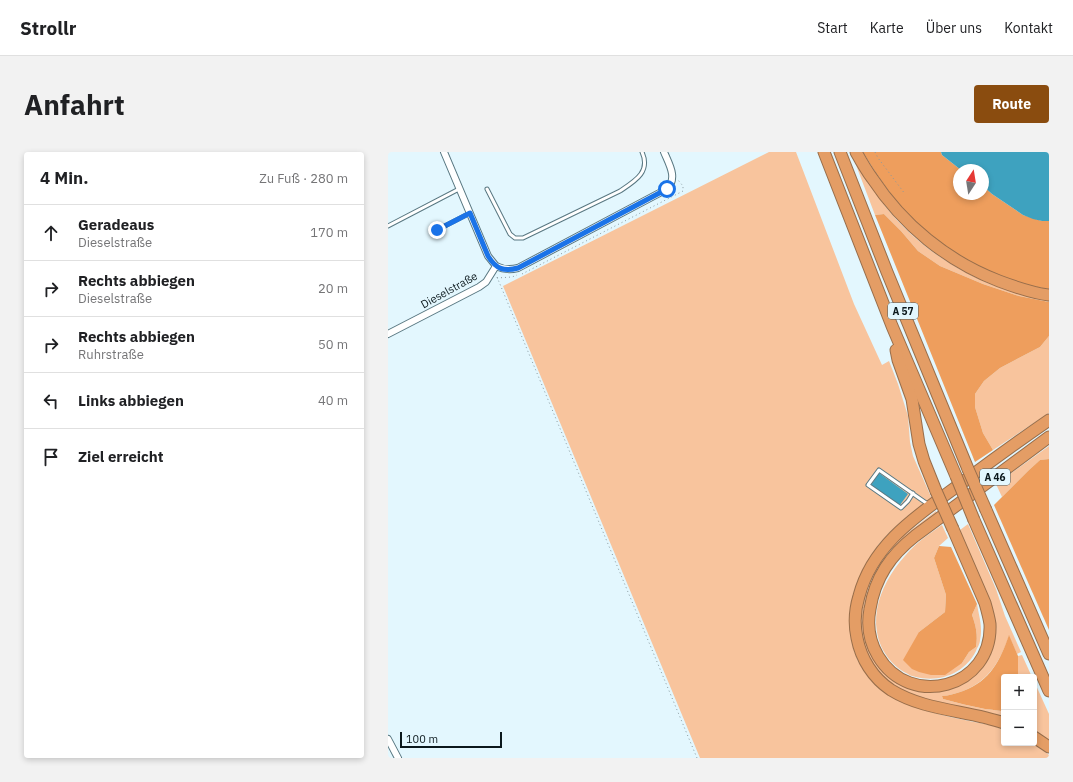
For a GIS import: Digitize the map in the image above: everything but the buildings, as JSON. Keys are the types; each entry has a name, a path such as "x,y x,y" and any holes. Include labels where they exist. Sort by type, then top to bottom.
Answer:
{"highway":[{"name":"A 57","path":"824,152 892,326 974,520 1049,691"},
{"name":"A 57","path":"840,152 887,272 968,469 1049,654"},
{"path":"856,152 889,202 932,244 958,261 984,275 1016,287 1049,295"},
{"name":"A 46","path":"892,326 898,360 912,399 922,455 936,491 953,530 985,603 989,614 990,632 986,650 976,666 968,674 951,684 932,687 913,684 894,675 880,660 870,634 869,619 872,600 883,571 896,553 915,536 1049,437"},
{"path":"1001,722 923,704 899,694 880,681 867,665 860,649 855,632 856,611 860,590 869,569 890,540 931,506 1049,420"},
{"path":"1037,739 1049,748"}],"street":[{"path":"444,152 488,256 496,266 506,270 518,268 663,192 671,185 673,176 664,152"},
{"name":"Dieselstraße","path":"388,334 479,287 486,282 496,266"},
{"path":"388,739 398,758"}],"lane":[{"path":"487,189 510,234 515,238 523,238 620,191 643,172 645,159 642,152"},
{"path":"388,226 460,189"},
{"path":"437,230 470,213"},
{"path":"913,493 901,508 868,485 879,470 916,494 931,506"}],"path":[{"path":"874,152 905,194"},
{"path":"496,266 497,278 697,758"}],"shaded area":[{"path":"769,152 796,152 854,304 882,365 889,361 908,416 910,442 913,456 932,499 891,531 871,555 865,567 858,586 850,617 852,642 858,661 864,671 884,691 909,705 937,714 994,726 1001,729 1001,746 1036,746 1048,754 1049,758 700,758 503,286"},
{"path":"851,152 867,180 885,206 912,235 927,247 959,269 977,278 1013,292 1049,300 1049,302 1019,296 983,284 940,266 918,251 884,214 875,215"},
{"path":"863,152 941,152 942,155 953,164 953,200 989,200 989,191 1023,215 1042,221 1049,221 1049,289 1037,287 1002,276 957,255 938,242 905,211 876,173"},
{"path":"884,214 918,251 940,266 983,284 1019,296 1049,302 1049,336 1040,347 1000,368 984,381 975,394 975,407 983,433 993,450 975,462 875,215"},
{"path":"1049,336 1049,413 993,450 983,433 975,407 975,394 984,381 1000,368 1040,347"},
{"path":"1049,446 1049,459 1040,460 1002,497 996,484"},
{"path":"1049,459 1049,630 994,505 1040,460"},
{"path":"936,511 937,514 892,548 876,570 871,580 865,600 863,620 866,643 871,655 879,666 898,684 923,692 937,692 949,689 965,682 979,670 992,650 996,632 991,604 960,530 968,524 1021,652 1017,654 1009,636 1002,654 987,676 972,687 963,691 942,696 943,699 954,702 1001,711 1001,717 916,698 887,682 876,671 862,645 859,615 866,585 890,546"},
{"path":"942,525 948,538 939,546 934,558 946,595 945,612 919,632 962,663 969,652 976,647 977,638 975,623 972,615 977,604 981,636 976,651 971,659 959,670 943,677 925,679 911,676 904,672 889,658 881,646 877,631 876,617 884,588 899,562 920,541"},
{"path":"939,546 951,547 977,604 972,615 975,623 977,643 976,647 969,652 962,663 945,675 931,675 912,669 903,660 919,632 945,612 946,595 934,558"},
{"path":"1009,635 1018,656 1018,674 1001,674 1001,711 943,699 942,696 963,691 980,682 993,669 1002,653"},
{"path":"1022,655 1031,674 1018,674 1018,656"},
{"path":"1037,688 1049,714 1049,741 1037,733"}],"water":[{"path":"941,152 1049,152 1049,221 1033,219 1023,215 989,191 989,164 953,164 942,155"},
{"path":"879,473 908,494 900,505 871,485"}],"route":[{"path":"437,230 470,213 492,262 501,269 513,270 667,189"}]}
